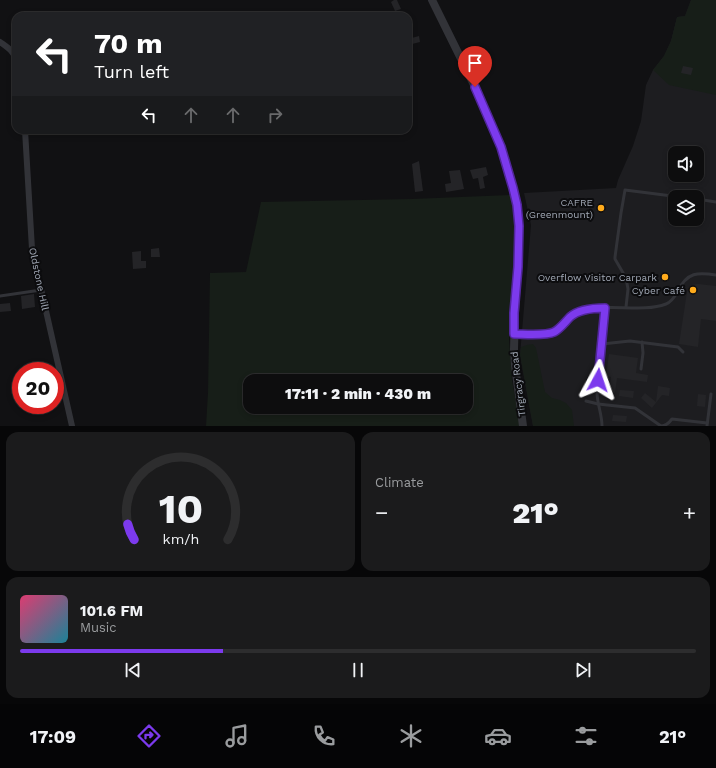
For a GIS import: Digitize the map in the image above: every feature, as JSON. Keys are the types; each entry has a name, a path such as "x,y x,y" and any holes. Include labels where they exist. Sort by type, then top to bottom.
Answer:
{"street":[{"name":"Tirgracy Road","path":"432,0 501,147 517,205 519,226 514,334 515,366 523,426"},
{"path":"0,42 12,51"},
{"name":"Oldstone Hill","path":"25,134 32,249 72,426"}],"lane":[{"path":"626,307 628,289 626,278 615,259 620,213 625,190 668,195"},
{"path":"704,201 716,202"},
{"path":"514,334 543,334 553,332 571,316 582,310 592,308 654,307 667,304 674,298 681,285 689,276 698,273 716,275"},
{"path":"0,296 41,290"},
{"path":"602,426 597,392 605,308"},
{"path":"602,344 626,341 642,342 678,347 682,352"},
{"path":"641,369 643,353 642,342"},
{"path":"586,401 598,404 635,408 661,426 667,425 672,419 707,425 711,394"}],"shaded area":[{"name":"CAFRE (Greenmount)","path":"691,0 716,0 716,426 533,426 520,355 531,225 524,193 616,188 633,146 641,121 646,85 653,70 664,56 671,41 677,17 685,16"},
{"path":"691,0 716,0 716,95 669,85 653,70 664,56 671,41 677,17 685,16"},
{"path":"510,195 516,222 516,251 512,282 509,340 512,380 520,426 206,426 210,273 246,272 261,202 412,199"},
{"path":"533,344 536,348 545,392 552,398 566,403 572,410 574,426 533,426 520,355 521,347"}],"building":[{"path":"397,0 401,9 395,11 391,2"},
{"path":"419,36 420,42 412,44 412,38"},
{"path":"683,66 693,68 691,75 681,73"},
{"path":"419,161 423,191 415,192 412,164"},
{"path":"486,167 488,175 483,177 485,188 480,189 478,178 473,179 470,170"},
{"path":"460,170 464,189 446,192 445,184 451,183 449,171"},
{"path":"159,248 160,257 151,257 151,249"},
{"path":"141,251 141,261 146,261 146,268 133,269 132,252"},
{"path":"698,284 716,286 716,321 701,319 698,347 679,344 687,292 691,285"},
{"path":"34,294 35,307 22,309 21,296"},
{"path":"10,303 11,311 0,312 0,304"},
{"path":"609,354 638,358 636,373 648,375 647,382 617,378 615,393 609,392 611,377 606,376"},
{"path":"658,386 670,388 669,396 662,395 652,408 641,398 645,393 656,402"},
{"path":"620,390 634,391 633,398 619,396"},
{"path":"698,394 706,395 705,407 697,406"},
{"path":"613,415 627,416 626,422 612,421"}],"place":[{"name":"CAFRE (Greenmount)","path":"601,208"},
{"name":"Overflow Visitor Carpark","path":"665,277"},
{"name":"Cyber Café","path":"693,290"}],"route":[{"path":"475,87 501,147 517,205 519,226 514,334 543,334 553,332 571,316 582,310 605,308 598,380"}]}
